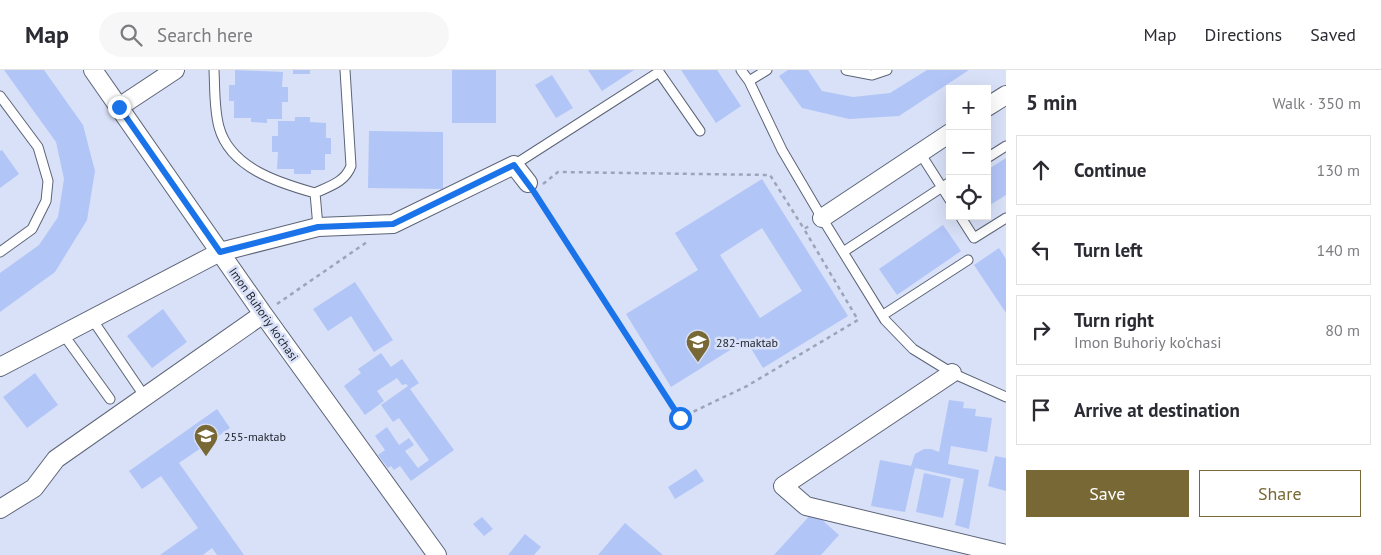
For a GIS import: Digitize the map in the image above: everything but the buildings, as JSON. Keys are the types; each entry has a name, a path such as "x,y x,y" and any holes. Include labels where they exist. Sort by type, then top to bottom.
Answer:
{"street":[{"name":"Imon Buhoriy ko'chasi","path":"93,70 263,314 438,555"},
{"path":"119,107 175,70"},
{"path":"991,104 1006,95"},
{"path":"822,218 946,136"},
{"path":"0,367 220,252 318,227 393,224 514,165 531,187"},
{"path":"0,509 34,488 56,459 263,314"},
{"path":"952,373 783,486 806,506 1006,554"}],"lane":[{"path":"214,70 219,128 229,150 247,165 282,184 315,193 336,184 348,176 352,166 345,70"},
{"path":"741,70 749,81 782,150 883,315 913,349 952,373 1006,397"},
{"path":"749,81 766,70"},
{"path":"846,70 872,75 887,70"},
{"path":"514,165 659,72 700,131"},
{"path":"0,96 38,148 48,181 46,201 32,229 0,252"},
{"path":"991,155 1006,146"},
{"path":"920,153 946,194"},
{"path":"843,252 946,185"},
{"path":"315,193 318,227"},
{"path":"963,220 974,238 1006,218"},
{"path":"883,315 968,260"},
{"path":"92,319 145,396"},
{"path":"63,334 110,399"}],"path":[{"path":"558,172 770,174 858,320 747,386 680,418 531,187 558,172"},
{"path":"804,229 822,218"},
{"path":"263,314 368,240"}],"place":[{"name":"282-maktab","path":"698,363"},
{"name":"255-maktab","path":"206,457"}],"route":[{"path":"119,107 220,252 318,227 393,224 514,165 534,192 680,418"}]}
